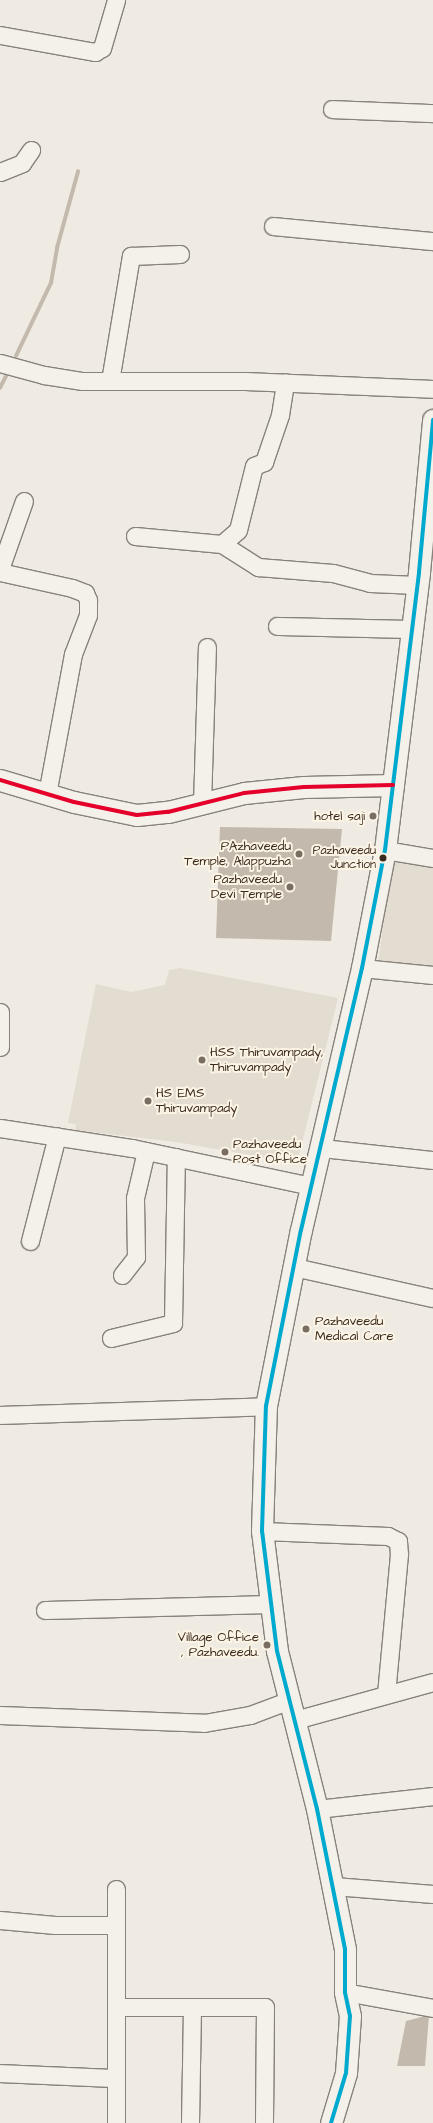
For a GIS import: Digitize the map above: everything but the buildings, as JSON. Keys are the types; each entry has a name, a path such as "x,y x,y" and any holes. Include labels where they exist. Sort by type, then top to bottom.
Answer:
{"main road":[{"path":"331,2123 346,2073 350,2016 345,1992 344,1949 334,1886 317,1809 277,1651 262,1530 266,1406 311,1186 322,1148 362,968 385,850 417,585 433,420"},
{"path":"0,780 47,794 137,815 202,804 244,793 304,787 393,785"}],"street":[{"path":"0,35 95,52 102,48 116,0"},
{"path":"332,109 433,113"},
{"path":"0,172 22,163 31,150"},
{"path":"273,226 433,240"},
{"path":"110,381 131,256 180,254"},
{"path":"0,363 44,375 83,381 285,382 433,389"},
{"path":"222,544 238,530 254,466 264,462 280,415 285,382"},
{"path":"24,501 0,570 72,588 85,593 88,600 88,615 73,654 47,794"},
{"path":"135,536 222,544 258,567 333,573 370,583 417,585"},
{"path":"277,626 412,629"},
{"path":"202,804 207,647"},
{"path":"385,850 433,858"},
{"path":"362,968 433,975"},
{"path":"0,1012 0,1047"},
{"path":"0,1128 146,1151 311,1186"},
{"path":"30,1241 57,1136"},
{"path":"322,1148 433,1160"},
{"path":"122,1276 136,1257 135,1198 146,1151"},
{"path":"111,1338 173,1323 176,1157"},
{"path":"294,1267 433,1298"},
{"path":"0,1415 266,1406"},
{"path":"262,1530 388,1536 398,1541 399,1554 386,1693"},
{"path":"45,1610 271,1604"},
{"path":"295,1720 386,1693 433,1682"},
{"path":"0,1716 204,1723 250,1715 290,1700"},
{"path":"317,1809 433,1796"},
{"path":"334,1886 433,1894"},
{"path":"116,1889 116,2123"},
{"path":"0,1920 55,1925 116,1925"},
{"path":"345,1992 433,2008"},
{"path":"116,2007 265,2007 264,2123"},
{"path":"190,2123 192,2008"},
{"path":"0,2073 116,2078"}],"shaded area":[{"path":"220,827 342,829 331,941 216,938"},
{"path":"392,858 433,864 433,971 378,964"},
{"name":"HSS Thiruvampady, Thiruvampady","path":"180,968 338,998 297,1163 176,1142 75,1130 76,1124 68,1123 96,984 131,992 165,985 169,970"},
{"path":"429,2015 425,2066 397,2066 406,2021"}],"waterway":[{"path":"16,356 51,283 57,248 78,172"},
{"path":"0,388 6,376"}],"transit line":[{"path":"331,2123 346,2073 350,2016 345,1992 345,1949 317,1809 277,1651 262,1531 266,1406 301,1230 362,968 385,850 419,572 433,420"},
{"path":"0,780 74,802 137,815 168,812 244,793 304,787 393,785"}],"place":[{"name":"hotel saji","path":"373,816"},
{"name":"PAzhaveedu Temple, Alappuzha","path":"299,854"},
{"name":"Pazhaveedu Junction","path":"383,858"},
{"name":"Pazhaveedu Devi Temple","path":"290,887"},
{"name":"HSS Thiruvampady, Thiruvampady","path":"202,1060"},
{"name":"HS EMS Thiruvampady","path":"148,1101"},
{"name":"Pazhaveedu Post Office","path":"225,1152"},
{"name":"Pazhaveedu Medical Care","path":"306,1329"},
{"name":"Village Office , Pazhaveedu.","path":"267,1645"}]}
